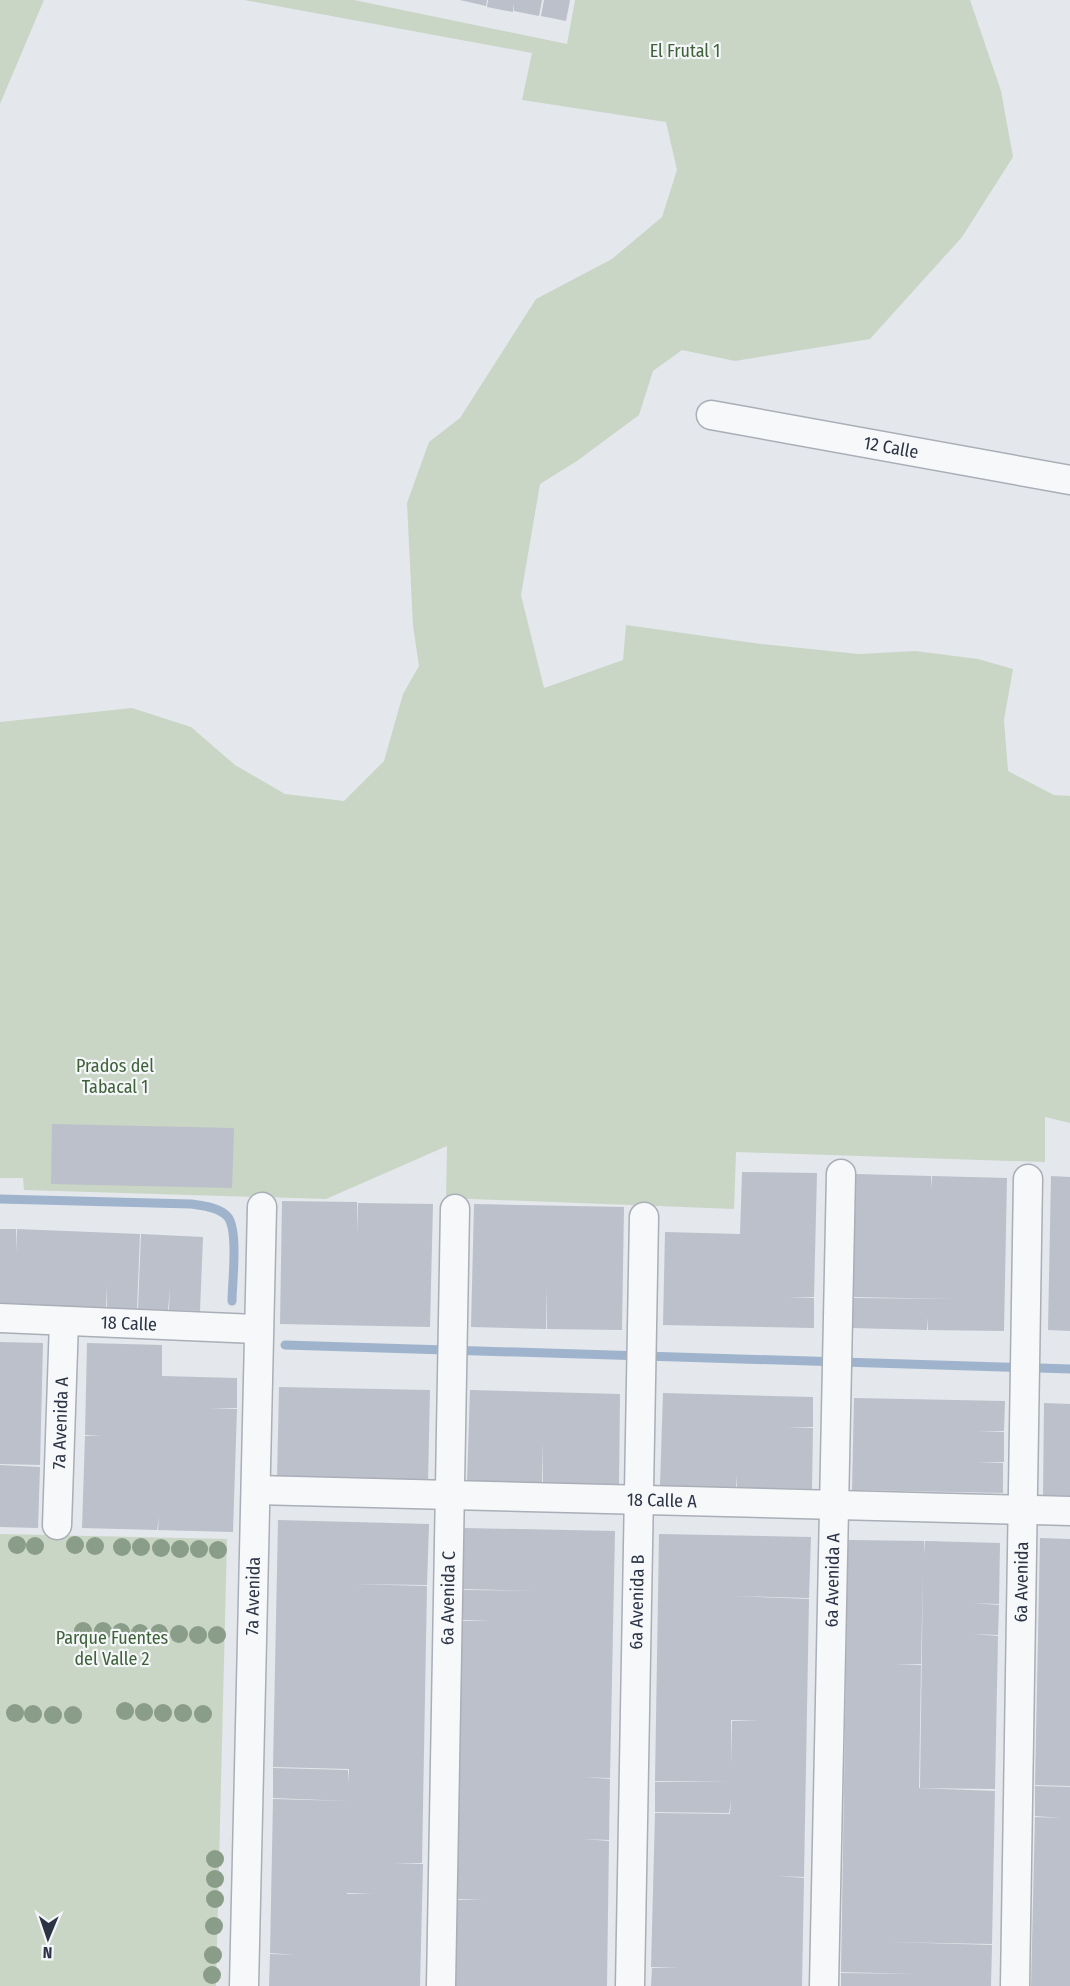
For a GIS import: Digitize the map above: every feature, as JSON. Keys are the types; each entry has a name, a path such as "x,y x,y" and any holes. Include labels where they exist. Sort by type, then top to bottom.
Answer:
{"street":[{"name":"12 Calle","path":"711,416 1070,480"},
{"name":"6a Avenida A","path":"824,1986 832,1504 841,1174"},
{"name":"6a Avenida","path":"1015,1986 1028,1179"},
{"name":"7a Avenida","path":"244,1986 262,1208"},
{"name":"6a Avenida C","path":"441,1986 455,1209"},
{"name":"6a Avenida B","path":"630,1986 644,1217"},
{"name":"18 Calle","path":"0,1318 258,1329"},
{"name":"7a Avenida A","path":"57,1525 64,1321"},
{"name":"18 Calle A","path":"256,1490 1070,1510"}],"green space":[{"path":"0,0 44,0 0,104"},
{"path":"244,0 354,0 567,44 575,0 970,0 1001,91 1013,157 962,237 870,339 735,361 682,350 653,371 639,415 577,461 540,484 521,595 544,688 623,660 626,625 761,644 859,654 915,651 978,659 1013,669 1004,720 1008,771 1054,795 1070,796 1070,1123 1045,1117 1045,1162 736,1152 734,1209 446,1198 447,1146 326,1199 24,1190 23,1178 0,1178 0,722 132,708 191,727 235,765 285,794 344,801 384,761 403,694 419,666 413,626 407,503 429,442 460,418 536,299 612,259 662,217 677,170 666,122 522,100 532,53"},
{"name":"Parque Fuentes del Valle 2","path":"0,1534 227,1539 216,1986 0,1986"}],"building":[{"path":"460,0 487,0 486,6"},
{"path":"488,0 542,0 539,16 514,11 514,3 513,12 487,7"},
{"path":"544,0 570,0 566,21 541,16"},
{"path":"52,1124 234,1128 232,1188 51,1184"},
{"path":"742,1172 817,1173 814,1297 788,1297 814,1298 814,1328 663,1325 665,1232 740,1234"},
{"path":"856,1174 931,1176 931,1189 932,1176 1007,1178 1004,1331 928,1330 928,1317 927,1330 852,1328 853,1298 955,1299 853,1297"},
{"path":"1051,1176 1070,1177 1070,1331 1048,1330"},
{"path":"282,1201 357,1202 357,1234 358,1203 433,1204 430,1327 280,1324"},
{"path":"474,1204 624,1207 622,1330 547,1329 547,1285 546,1329 471,1327"},
{"path":"0,1229 16,1229 16,1252 17,1229 140,1234 137,1309 107,1308 107,1285 106,1308 0,1303"},
{"path":"141,1234 203,1237 200,1311 169,1310 170,1288 168,1310 138,1309"},
{"path":"0,1342 43,1343 40,1465 0,1464"},
{"path":"87,1343 162,1345 162,1376 237,1378 237,1408 211,1408 237,1409 233,1532 158,1530 159,1517 157,1530 82,1528 85,1436 101,1436 85,1435"},
{"path":"279,1387 430,1390 428,1483 277,1479"},
{"path":"470,1390 620,1394 619,1486 543,1484 543,1440 542,1484 467,1482"},
{"path":"663,1393 813,1397 813,1427 787,1428 813,1428 812,1489 737,1488 736,1475 736,1488 660,1486"},
{"path":"854,1398 1005,1401 1004,1431 978,1431 1004,1432 1004,1462 977,1462 1003,1463 1003,1493 852,1490"},
{"path":"1044,1403 1070,1404 1070,1496 1043,1495"},
{"path":"0,1465 40,1467 38,1528 0,1527"},
{"path":"278,1520 429,1524 427,1585 352,1584 427,1586 422,1863 395,1864 423,1864 420,1986 269,1986 270,1954 296,1955 270,1953 273,1799 348,1801 273,1798 273,1768 348,1770 349,1783 349,1769 273,1767"},
{"path":"464,1528 615,1531 610,1778 584,1777 610,1779 609,1840 583,1839 609,1841 607,1986 456,1986 457,1900 483,1900 457,1899 462,1621 489,1621 463,1620 463,1590 539,1591 463,1589"},
{"path":"659,1534 811,1537 809,1598 733,1596 809,1599 804,1877 778,1876 804,1878 802,1986 651,1986 652,1968 679,1968 651,1967 655,1813 730,1814 731,1800 729,1813 655,1812 655,1782 731,1782 655,1781","holes":["731,1720 759,1721 732,1721 731,1765"]},
{"path":"1040,1538 1070,1539 1070,1786 1035,1785"},
{"path":"848,1540 924,1541 924,1554 925,1541 1000,1543 999,1604 972,1603 999,1605 998,1635 972,1634 998,1636 995,1789 920,1788 923,1571 921,1664 895,1664 921,1665 919,1788 892,1787 995,1791 992,1944 890,1942 992,1945 991,1986 841,1986 841,1973 916,1974 841,1972"},
{"path":"1035,1786 1070,1787 1070,1986 1031,1986 1035,1817 1061,1818 1035,1816"}],"waterway":[{"path":"0,1199 191,1204 210,1207 227,1216 231,1222 234,1244 232,1301"},
{"path":"285,1345 1070,1369"}],"park label":[{"name":"El Frutal 1","path":"685,51"},
{"name":"Prados del Tabacal 1","path":"115,1076"}]}
